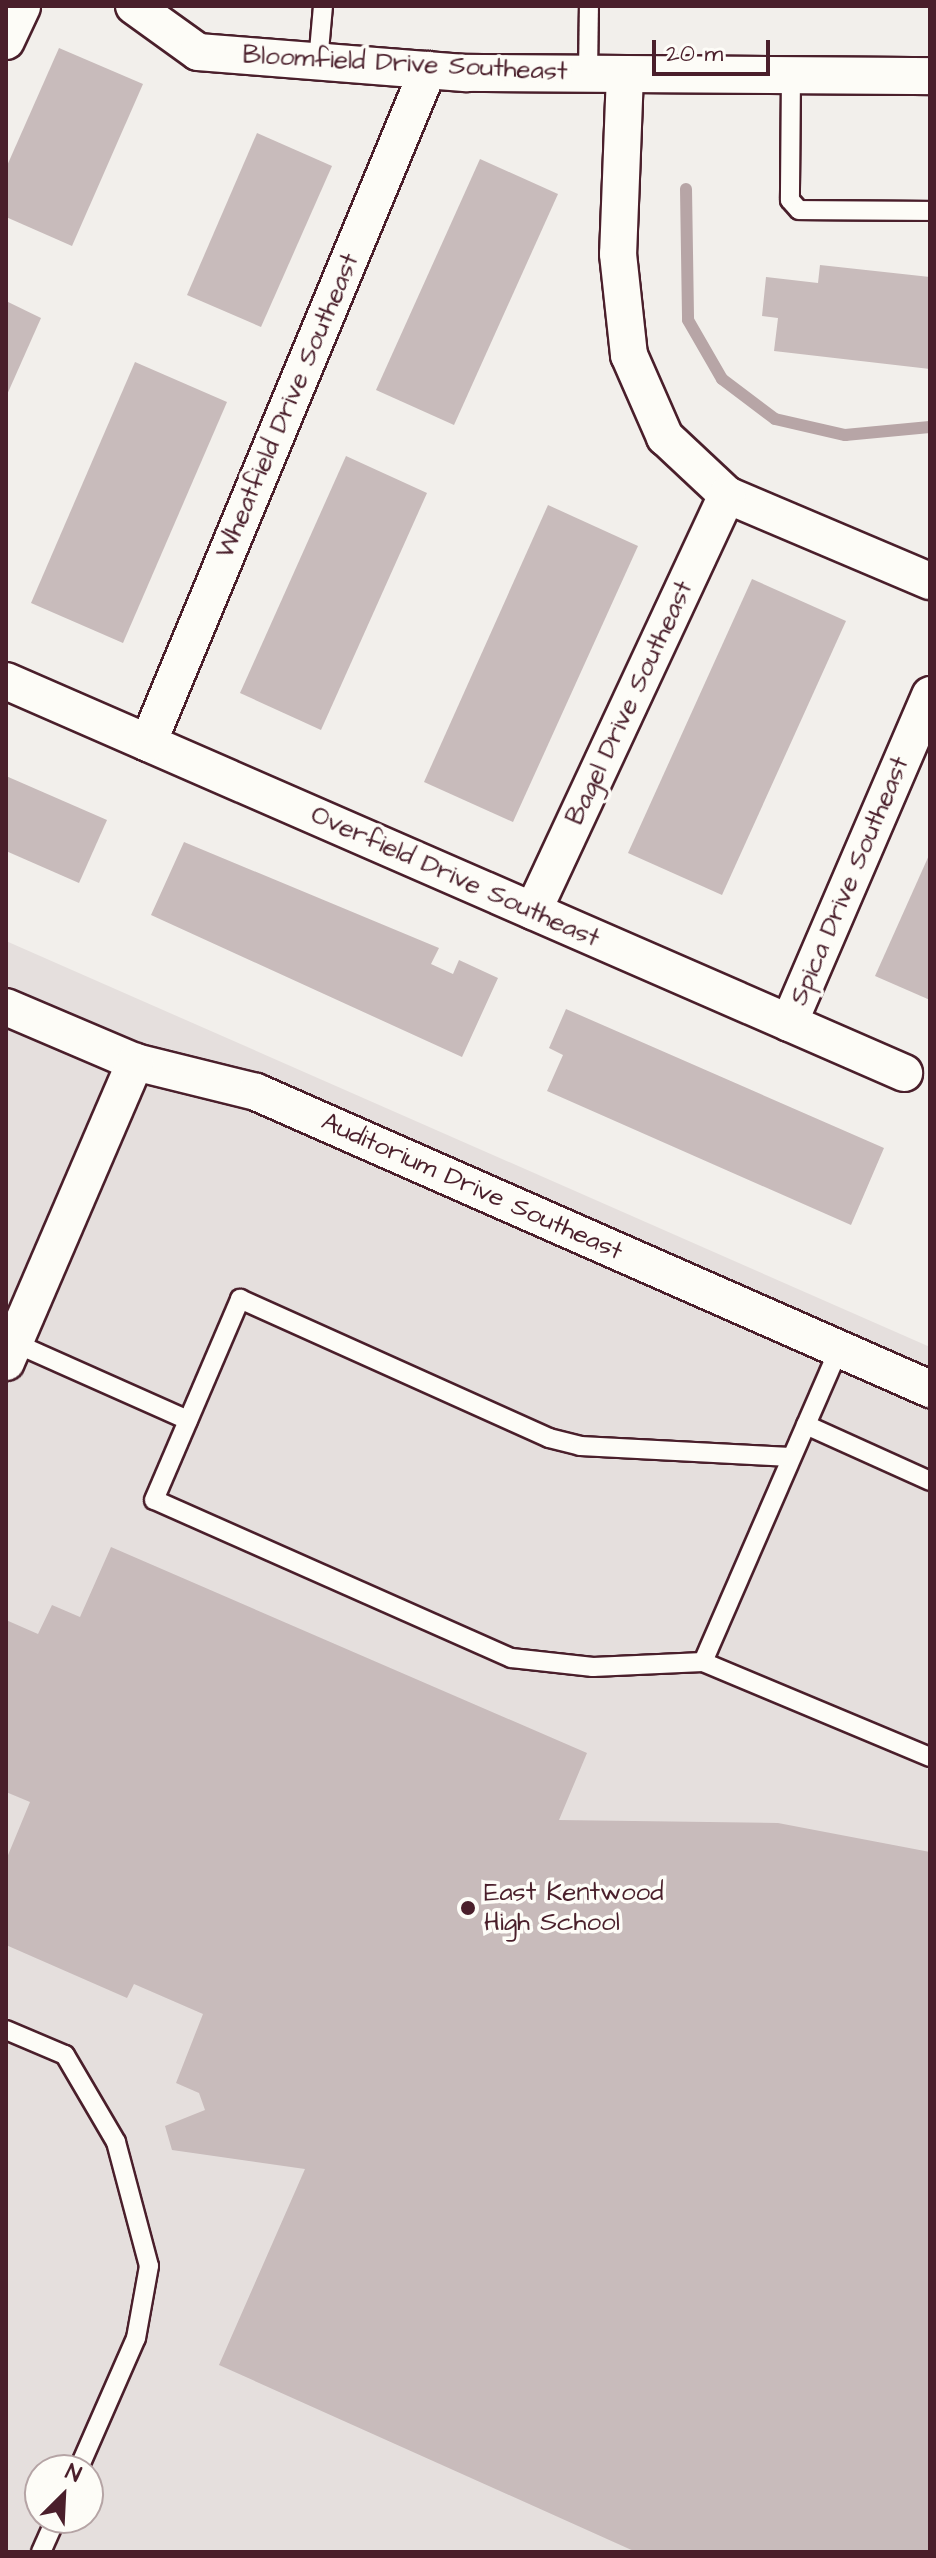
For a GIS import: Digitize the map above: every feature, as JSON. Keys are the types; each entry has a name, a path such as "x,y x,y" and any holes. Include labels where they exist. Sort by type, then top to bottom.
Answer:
{"street":[{"path":"6,41 22,6"},
{"name":"Bloomfield Drive Southeast","path":"134,6 198,52 428,70 930,76"},
{"name":"Wheatfield Drive Southeast","path":"148,743 428,70"},
{"path":"625,74 618,254 629,355 665,437 727,495 930,581"},
{"name":"Bagel Drive Southeast","path":"533,911 727,495"},
{"name":"Overfield Drive Southeast","path":"6,681 904,1073"},
{"name":"Spica Drive Southeast","path":"789,1023 930,695"},
{"name":"Auditorium Drive Southeast","path":"6,1007 135,1062 256,1092 930,1389"},
{"path":"9,1348 135,1062"}],"lane":[{"path":"318,62 323,6"},
{"path":"588,74 589,6"},
{"path":"791,75 790,200 799,210 930,211"},
{"path":"791,1457 580,1446 549,1438 240,1299 154,1500 511,1658 593,1667 703,1662 930,1757"},
{"path":"9,1348 188,1420"},
{"path":"703,1662 839,1349"},
{"path":"806,1425 930,1481"},
{"path":"6,2030 65,2055 116,2142 139,2212 149,2266 136,2338 85,2454"}],"shaded area":[{"name":"East Kentwood High School","path":"6,941 930,1347 930,2552 6,2552"}],"building":[{"path":"59,48 143,84 72,246 6,217 6,168"},
{"path":"257,133 332,166 261,327 187,295"},
{"path":"480,159 558,194 454,425 376,390"},
{"path":"820,265 930,277 930,369 774,351 778,318 762,316 766,277 818,283"},
{"path":"6,301 41,318 6,397"},
{"path":"135,362 227,402 123,643 31,603"},
{"path":"346,456 427,493 321,730 240,693"},
{"path":"548,505 638,546 513,822 424,782"},
{"path":"752,579 846,621 722,895 628,853"},
{"path":"6,776 107,820 79,883 6,851"},
{"path":"184,842 439,948 431,964 453,974 459,960 498,978 462,1057 151,915"},
{"path":"930,853 930,1000 875,976"},
{"path":"566,1009 884,1148 851,1225 547,1091 563,1055 549,1048"},
{"name":"East Kentwood High School","path":"111,1547 587,1753 559,1820 778,1823 930,1852 930,2552 636,2552 219,2365 305,2169 172,2150 165,2126 205,2110 199,2093 176,2083 203,2014 134,1984 127,1998 6,1945 6,1860 30,1802 6,1792 6,1620 38,1634 52,1605 80,1617"}],"waterway":[{"path":"686,189 688,320 722,379 775,419 845,435 930,427"}],"place":[{"name":"East Kentwood High School","path":"468,1908"}]}
